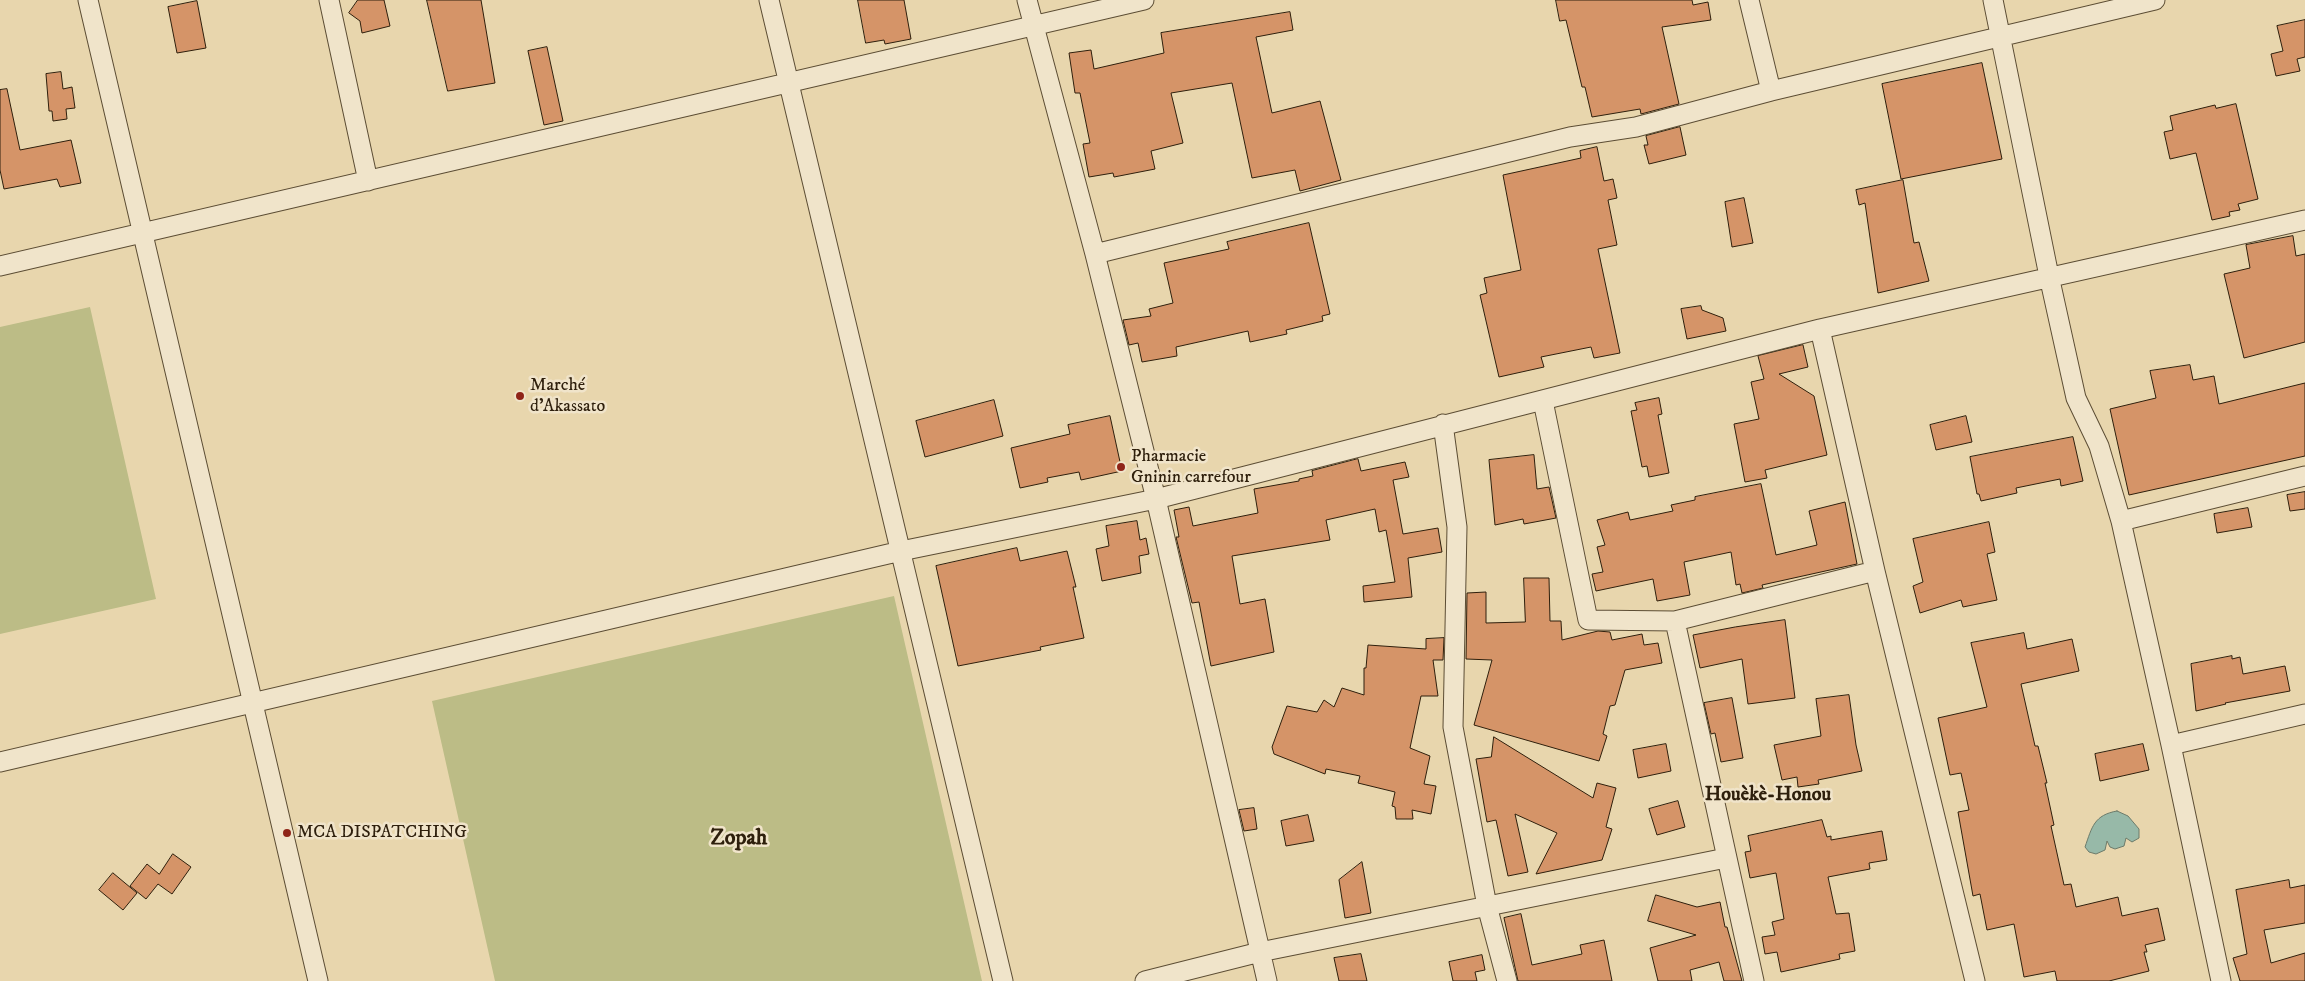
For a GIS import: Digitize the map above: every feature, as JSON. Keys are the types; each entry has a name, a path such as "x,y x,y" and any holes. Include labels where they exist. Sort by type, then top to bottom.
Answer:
{"street":[{"path":"88,0 318,981"},
{"path":"329,0 368,181"},
{"path":"769,0 1003,981"},
{"path":"1027,0 1095,254 1156,499 1267,981"},
{"path":"0,266 1144,0"},
{"path":"1749,0 1771,91"},
{"path":"1993,0 2002,37 2048,276 2076,398 2099,446 2121,521 2221,981"},
{"path":"1095,254 1570,137 1636,127 1771,91 2155,0"},
{"path":"0,762 901,551 1156,499 1820,329 2048,276 2305,220"},
{"path":"1820,329 1876,571 1976,981"},
{"path":"1543,401 1588,620 1675,620 1876,571"},
{"path":"1444,424 1458,527 1452,727 1487,906 1507,981"},
{"path":"2121,521 2305,476"},
{"path":"1675,620 1754,981"},
{"path":"2171,745 2305,714"},
{"path":"1144,981 1260,952 1726,858"}],"green space":[{"path":"90,307 156,599 0,634 0,327"},
{"path":"894,596 982,981 495,981 432,701"}],"shaded area":[{"path":"2117,811 2128,816 2139,829 2139,838 2132,842 2126,838 2124,846 2115,849 2110,847 2107,841 2105,850 2096,854 2089,852 2085,847 2095,823 2103,816"}],"building":[{"path":"358,0 384,0 390,26 362,33 360,21 349,13"},
{"path":"427,0 481,0 495,83 448,91"},
{"path":"858,0 904,0 911,39 885,44 884,40 866,43"},
{"path":"1556,0 1692,0 1693,5 1708,2 1711,20 1662,27 1679,104 1641,114 1640,109 1592,117 1585,87 1582,87 1566,20 1560,21"},
{"path":"197,1 206,48 177,53 168,7"},
{"path":"1290,12 1293,30 1256,37 1272,113 1320,101 1341,180 1300,191 1295,170 1252,178 1232,83 1171,93 1183,143 1151,151 1155,169 1114,177 1113,173 1089,177 1083,144 1090,143 1080,93 1075,93 1069,53 1091,50 1094,69 1164,53 1161,33"},
{"path":"2305,20 2305,57 2297,59 2300,71 2276,76 2271,54 2283,51 2277,26"},
{"path":"547,47 563,121 544,125 528,51"},
{"path":"1982,63 2002,159 1901,179 1882,84"},
{"path":"61,72 63,89 72,87 75,108 66,109 67,119 53,121 52,111 49,111 46,74"},
{"path":"7,89 20,150 71,140 81,183 60,187 57,179 4,189 0,170 0,90"},
{"path":"2236,104 2258,199 2238,204 2240,210 2229,212 2230,216 2212,220 2196,153 2170,159 2164,132 2173,130 2170,116 2215,105 2216,108"},
{"path":"1680,127 1686,155 1649,164 1644,145 1648,145 1646,136"},
{"path":"1597,147 1604,181 1613,179 1617,198 1608,200 1617,245 1598,249 1620,353 1594,358 1591,347 1541,357 1544,367 1499,377 1480,295 1487,293 1484,278 1521,270 1503,175 1581,158 1580,151"},
{"path":"1903,180 1914,243 1919,242 1929,281 1878,293 1865,203 1859,205 1856,190"},
{"path":"1744,198 1753,243 1732,247 1725,202"},
{"path":"1309,223 1330,314 1322,316 1323,321 1286,330 1287,334 1250,342 1248,331 1176,347 1177,356 1142,362 1138,343 1129,345 1123,320 1151,316 1149,309 1173,303 1164,263 1229,249 1227,242"},
{"path":"2293,236 2296,256 2305,254 2305,342 2244,358 2224,274 2250,268 2246,245"},
{"path":"1701,306 1702,310 1723,318 1726,331 1687,339 1681,309"},
{"path":"1803,345 1808,367 1779,374 1814,396 1827,455 1765,470 1767,478 1745,482 1734,424 1759,419 1751,382 1764,379 1758,356"},
{"path":"2190,365 2193,380 2214,376 2219,404 2305,383 2305,456 2129,495 2110,409 2156,398 2150,371"},
{"path":"1659,398 1662,414 1658,415 1669,473 1649,477 1647,466 1642,467 1631,411 1637,410 1635,403"},
{"path":"994,400 1003,436 925,457 916,421"},
{"path":"1110,416 1122,471 1081,480 1079,472 1047,478 1048,482 1020,488 1011,448 1070,434 1068,425"},
{"path":"1966,416 1972,442 1936,450 1930,425"},
{"path":"2073,437 2083,481 2061,486 2060,479 2016,488 2017,493 1981,501 1979,494 1977,494 1970,457"},
{"path":"1534,455 1537,489 1549,487 1556,518 1524,524 1523,519 1495,525 1489,460"},
{"path":"1358,459 1361,471 1405,462 1409,477 1393,480 1403,534 1438,528 1442,552 1408,558 1412,597 1364,602 1363,586 1395,582 1386,530 1379,532 1375,509 1326,520 1330,540 1232,556 1240,604 1265,599 1274,652 1211,666 1199,602 1192,603 1176,537 1179,537 1174,510 1189,507 1193,526 1258,513 1254,489 1299,481 1299,479 1313,476 1312,471"},
{"path":"1761,484 1776,555 1817,545 1809,511 1845,502 1857,564 1762,585 1763,588 1742,593 1740,584 1736,585 1731,552 1684,562 1690,595 1657,601 1653,579 1596,591 1592,574 1603,572 1597,547 1605,545 1597,520 1628,512 1630,520 1673,511 1671,505 1695,500 1695,497"},
{"path":"2305,492 2305,509 2290,511 2287,495"},
{"path":"2248,508 2252,527 2217,533 2214,514"},
{"path":"1137,521 1140,540 1146,538 1149,554 1139,556 1141,573 1102,581 1096,549 1109,546 1106,526"},
{"path":"1989,522 1995,552 1987,554 1997,600 1963,607 1961,600 1920,613 1913,586 1923,582 1913,539"},
{"path":"1017,548 1020,561 1067,551 1076,587 1073,587 1084,638 1040,647 1041,650 958,666 936,566"},
{"path":"1524,578 1549,578 1550,621 1561,621 1562,640 1598,631 1610,632 1612,640 1642,634 1644,645 1658,643 1662,663 1625,670 1615,705 1610,706 1603,734 1607,736 1599,761 1474,725 1492,660 1466,659 1467,593 1486,592 1486,623 1525,622"},
{"path":"1785,620 1795,698 1748,704 1742,659 1700,668 1693,635"},
{"path":"2024,633 2027,649 2072,639 2079,671 2021,684 2035,746 2038,746 2047,783 2045,783 2054,825 2051,826 2064,885 2071,884 2076,907 2118,897 2122,916 2158,908 2165,940 2145,945 2147,952 2144,952 2149,971 2109,981 2057,981 2055,971 2024,977 2014,924 1987,930 1980,894 1973,896 1958,812 1969,810 1961,773 1950,775 1938,718 1987,707 1971,643"},
{"path":"1444,638 1443,660 1433,660 1438,696 1421,696 1410,748 1430,756 1424,784 1436,786 1431,814 1412,810 1413,819 1396,819 1395,807 1392,806 1395,792 1358,783 1360,776 1326,769 1325,774 1274,754 1272,747 1287,706 1317,712 1324,700 1334,707 1342,688 1364,695 1364,668 1366,668 1368,645 1426,649 1426,639"},
{"path":"2232,656 2232,659 2240,657 2243,674 2285,666 2290,691 2225,703 2196,711 2191,664"},
{"path":"1849,695 1856,745 1862,771 1818,780 1819,784 1798,787 1797,777 1782,780 1774,745 1821,736 1816,699"},
{"path":"1732,698 1743,758 1721,762 1715,733 1711,734 1704,703"},
{"path":"1494,737 1593,798 1597,783 1616,788 1606,827 1612,829 1602,860 1536,874 1557,833 1515,814 1528,872 1508,876 1496,820 1487,822 1476,759 1491,757"},
{"path":"1666,744 1671,771 1638,778 1633,750"},
{"path":"2143,744 2149,770 2100,781 2095,754"},
{"path":"1678,801 1685,827 1657,835 1649,809"},
{"path":"1254,808 1257,829 1244,831 1239,810"},
{"path":"1308,815 1314,841 1286,846 1281,821"},
{"path":"1822,820 1827,837 1831,836 1831,840 1882,831 1887,860 1869,863 1870,869 1828,877 1836,914 1849,913 1855,951 1839,954 1840,959 1781,972 1777,952 1765,954 1762,937 1775,935 1772,922 1784,919 1776,873 1750,878 1745,852 1751,851 1748,836"},
{"path":"173,854 191,867 172,894 158,884 146,899 130,886 147,864 159,874"},
{"path":"1362,862 1371,913 1345,918 1339,880"},
{"path":"113,873 137,893 123,910 99,890"},
{"path":"2289,880 2290,888 2305,885 2305,923 2264,930 2271,963 2305,953 2305,981 2240,981 2233,958 2247,954 2236,890"},
{"path":"1656,895 1697,907 1720,902 1725,927 1727,927 1742,981 1724,981 1719,962 1690,970 1692,981 1658,981 1650,948 1696,935 1648,921"},
{"path":"1521,914 1532,965 1582,954 1580,945 1604,940 1612,981 1518,981 1504,918"},
{"path":"1361,954 1367,981 1339,981 1334,958"},
{"path":"1482,955 1485,970 1475,972 1477,981 1453,981 1449,962"}],"place":[{"name":"Marché d'Akassato","path":"520,396"},
{"name":"Pharmacie Gninin carrefour","path":"1121,467"},
{"name":"MCA DISPATCHING","path":"287,833"}],"district":[{"name":"Houèkè-Honou","path":"1768,796"},
{"name":"Zopah","path":"739,839"}]}
